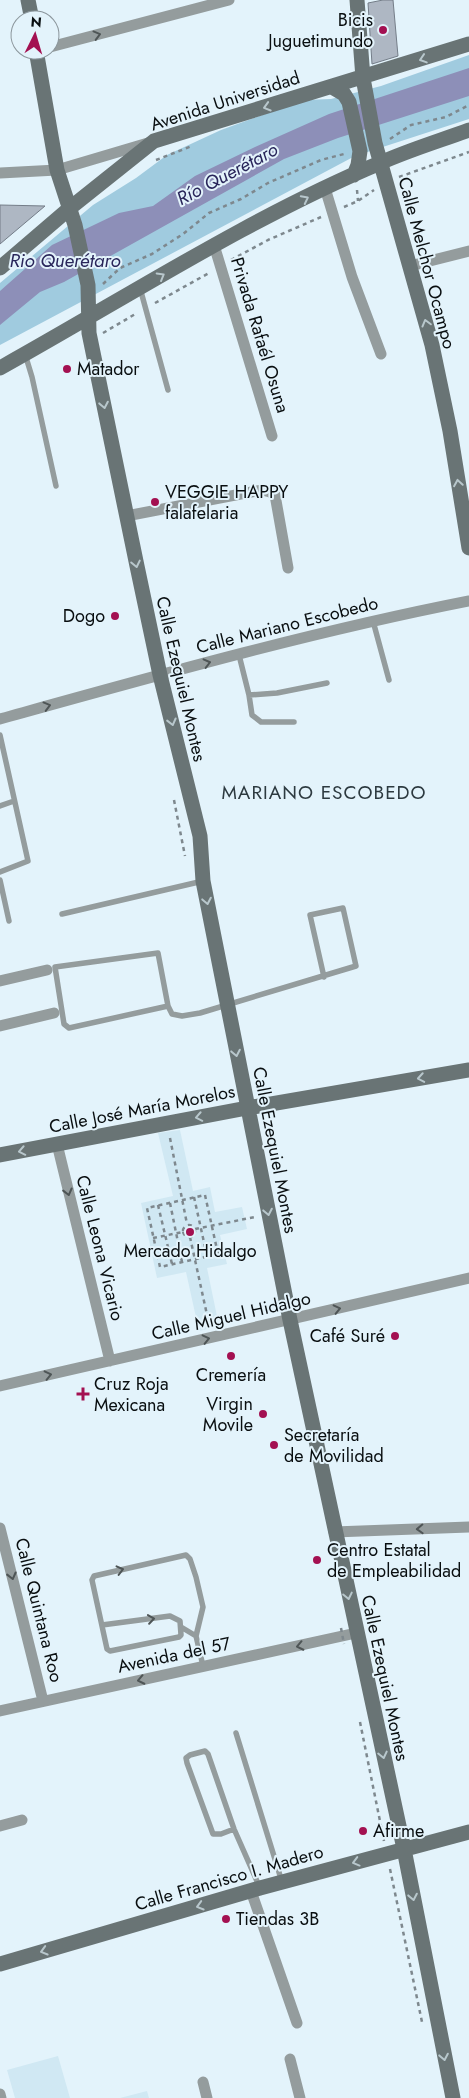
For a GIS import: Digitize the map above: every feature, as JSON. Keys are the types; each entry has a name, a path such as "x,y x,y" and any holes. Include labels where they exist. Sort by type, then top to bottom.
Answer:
{"main road":[{"name":"Calle Melchor Ocampo","path":"357,0 363,78 375,144 432,345 450,431 469,548"},
{"name":"Avenida Universidad","path":"0,268 70,208 154,141 469,44"},
{"name":"Calle Ezequiel Montes","path":"42,60 57,170 75,225 95,314 91,340 126,516 160,675 200,836 203,881 268,1214 334,1532 404,1850 453,2098"},
{"path":"332,87 344,94 349,102 359,148 358,165 354,175"},
{"path":"0,368 214,245 325,188 379,163 469,130"},
{"name":"Calle José María Morelos","path":"0,1155 247,1108 469,1070"},
{"name":"Calle Francisco I. Madero","path":"0,1964 256,1889 469,1832"}],"street":[{"path":"60,45 229,0"},
{"path":"0,173 57,170 154,141"},
{"path":"325,188 352,277 382,354"},
{"name":"Privada Rafaél Osuna","path":"214,245 272,436"},
{"path":"410,266 469,251"},
{"path":"126,516 262,490 270,492 275,496 288,568"},
{"name":"Calle Mariano Escobedo","path":"0,719 160,675 374,621 469,601"},
{"path":"0,981 47,970"},
{"path":"0,1026 54,1013"},
{"name":"Calle Leona Vicario","path":"57,1144 110,1361"},
{"name":"Calle Miguel Hidalgo","path":"0,1386 469,1278"},
{"path":"334,1532 469,1527"},
{"name":"Calle Quintana Roo","path":"0,1528 43,1701"},
{"name":"Avenida del 57","path":"0,1711 356,1633"},
{"path":"0,1826 22,1820"},
{"path":"256,1889 297,2024"},
{"path":"290,2059 300,2098"},
{"path":"203,2082 206,2098"},
{"path":"0,2094 1,2098"}],"lane":[{"path":"140,288 168,390"},
{"path":"25,354 32,377 56,486"},
{"path":"374,621 388,680"},
{"path":"239,655 252,714 261,722 294,722"},
{"path":"249,695 327,683"},
{"path":"0,734 28,861 0,872"},
{"path":"0,806 14,802"},
{"path":"0,880 9,921"},
{"path":"62,914 203,881"},
{"path":"168,1006 69,1028 64,1024 55,967 158,952 168,1006 172,1014 182,1016 227,1005 324,976 356,966 343,908 310,915 324,976"},
{"path":"102,1625 170,1616 180,1621 182,1627 179,1637 110,1652 107,1649 92,1580 94,1576 179,1555 186,1555 190,1559 196,1577 203,1607 196,1636 203,1666"},
{"path":"182,1627 196,1636"},
{"path":"236,1733 282,1882"},
{"path":"234,1828 220,1834 213,1834 187,1763 186,1758 190,1755 206,1751 208,1754 256,1889"}],"path":[{"path":"375,144 390,139 411,125 446,117 469,105"},
{"path":"153,162 160,157 198,144"},
{"path":"95,314 103,284 120,268 152,254 183,234 209,213 241,199 268,183 321,160 359,148"},
{"path":"386,182 469,152"},
{"path":"167,1123 187,1224"},
{"path":"205,1195 218,1254 160,1267 146,1208 182,1200 205,1195"},
{"path":"194,1197 207,1256"},
{"path":"170,1203 182,1262"},
{"path":"158,1205 170,1270"},
{"path":"195,1229 268,1214"},
{"path":"187,1224 192,1225 195,1229"},
{"path":"182,1232 183,1227 187,1224"},
{"path":"190,1237 194,1234 195,1229"},
{"path":"153,1238 182,1232"},
{"path":"182,1232 190,1237"},
{"path":"190,1237 212,1338"},
{"path":"341,1628 344,1644"},
{"path":"360,1720 423,2030"}],"shaded area":[{"path":"469,55 469,119 355,156 0,345 0,283 93,205 136,178 167,155 221,130 304,100 331,99 381,86"},
{"name":"Mercado Hidalgo","path":"180,1130 193,1191 210,1187 215,1212 242,1207 247,1229 220,1235 227,1264 207,1268 219,1326 199,1331 186,1272 157,1278 141,1203 173,1196 158,1133"},
{"path":"58,2056 70,2098 15,2098 7,2070"},
{"path":"147,2091 149,2098 120,2098"}],"water":[{"name":"Rio Querétaro","path":"469,68 469,96 338,138 284,159 64,282 40,292 0,325 0,291 52,245 119,213 153,206 195,176 329,114"}],"building":[{"name":"Bicis Juguetimundo","path":"393,0 398,56 372,64 368,3"},
{"path":"0,205 45,206 0,244"}],"place":[{"name":"Bicis Juguetimundo","path":"383,30"},
{"name":"Matador","path":"67,369"},
{"name":"VEGGIE HAPPY falafelaria","path":"155,502"},
{"name":"Dogo","path":"115,616"},
{"name":"Mercado Hidalgo","path":"190,1232"},
{"name":"Café Suré","path":"395,1336"},
{"name":"Cremería","path":"231,1356"},
{"name":"Cruz Roja Mexicana","path":"83,1394"},
{"name":"Virgin Movile","path":"263,1414"},
{"name":"Secretaría de Movilidad","path":"274,1445"},
{"name":"Centro Estatal de Empleabilidad","path":"317,1560"},
{"name":"Afirme","path":"363,1831"},
{"name":"Tiendas 3B","path":"226,1919"}],"district":[{"name":"MARIANO ESCOBEDO","path":"324,792"}],"water label":[{"name":"Río Querétaro","path":"227,174"}]}
